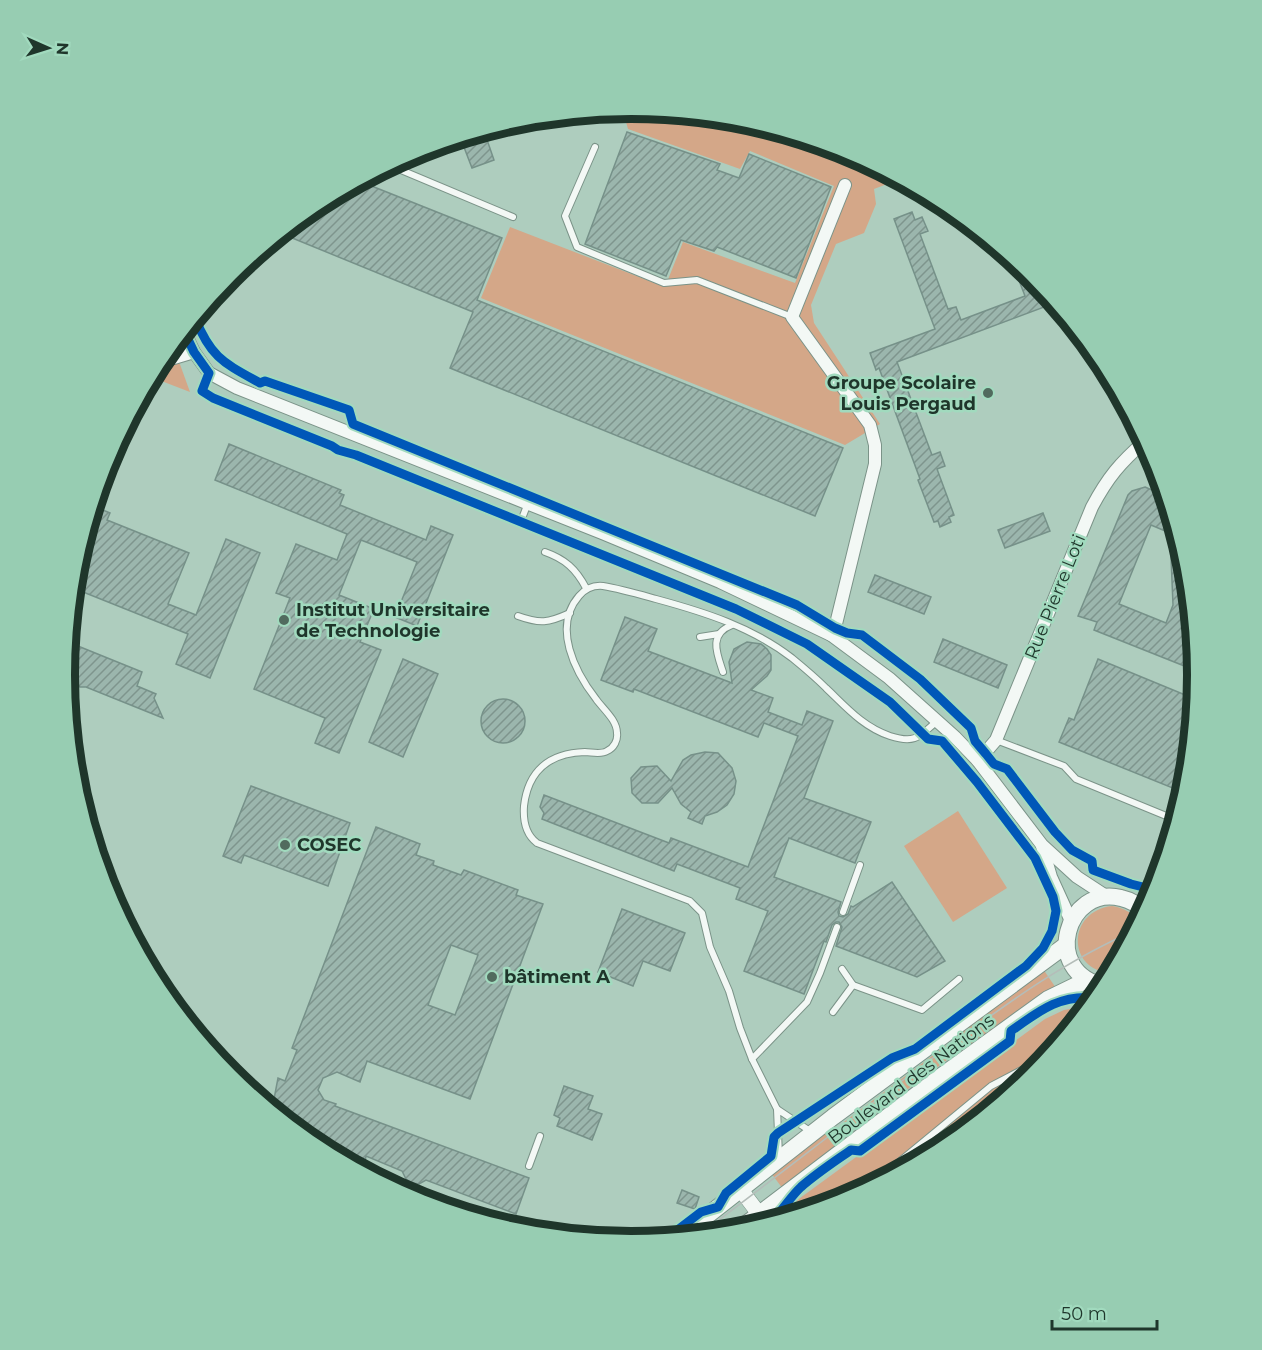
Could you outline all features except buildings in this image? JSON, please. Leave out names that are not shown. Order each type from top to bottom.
[{"type":"main road","points":[[1094,982],[1087,980],[1074,968],[1069,959],[1066,945],[1071,921],[1084,905],[1106,896],[1124,899],[1137,906]]},
{"type":"main road","name":"Boulevard des Nations","points":[[693,1227],[813,1133],[1066,945]]},
{"type":"main road","name":"Boulevard des Nations","points":[[770,1213],[1048,999],[1087,980]]},
{"type":"street","points":[[831,635],[835,628],[875,464],[875,445],[870,425],[792,317],[845,185]]},
{"type":"street","points":[[188,340],[209,373],[237,388],[720,582],[831,635],[889,678],[937,721],[978,761],[1042,845],[1077,877],[1106,896]]},
{"type":"street","points":[[175,358],[194,352]]},
{"type":"street","name":"Rue Pierre Loti","points":[[978,761],[996,740],[1092,507],[1106,480],[1138,447]]},
{"type":"street","points":[[1042,845],[1052,877],[1071,921]]},
{"type":"street","points":[[741,1190],[759,1215]]},
{"type":"lane","points":[[596,147],[566,216],[577,246],[664,283],[697,280],[792,317]]},
{"type":"lane","points":[[399,170],[513,217]]},
{"type":"lane","points":[[520,521],[528,503]]},
{"type":"lane","points":[[544,552],[567,563],[579,574],[586,588]]},
{"type":"lane","points":[[779,1160],[777,1110],[752,1059],[729,991],[710,947],[705,921],[698,907],[537,843],[527,831],[524,823],[525,804],[529,783],[535,774],[553,758],[566,754],[607,752],[615,744],[617,738],[618,730],[612,718],[595,698],[577,670],[568,648],[567,629],[570,613],[576,599],[586,588],[600,586],[626,590],[702,611],[773,644],[818,681],[847,710],[869,726],[890,736],[909,741],[918,738],[937,721]]},
{"type":"lane","points":[[518,616],[537,622],[560,618],[570,613]]},
{"type":"lane","points":[[723,672],[716,650],[719,634],[724,628],[732,625]]},
{"type":"lane","points":[[700,638],[719,634]]},
{"type":"lane","points":[[996,740],[1064,766],[1076,779],[1168,817]]},
{"type":"lane","points":[[843,912],[860,865]]},
{"type":"lane","points":[[752,1059],[807,1002],[837,927]]},
{"type":"lane","points":[[842,969],[853,985],[921,1010],[959,979]]},
{"type":"lane","points":[[833,1012],[853,985]]},
{"type":"lane","points":[[897,1163],[991,1086],[1022,1069]]},
{"type":"lane","points":[[777,1110],[813,1133]]},
{"type":"lane","points":[[529,1166],[540,1136]]},
{"type":"shaded area","points":[[635,119],[667,120],[704,124],[775,138],[844,161],[890,183],[874,189],[876,204],[864,233],[836,244],[811,305],[814,323],[880,424],[845,445],[481,298],[510,227],[665,287],[683,242],[795,283],[834,186],[750,151],[740,169],[628,129],[626,122]]},
{"type":"shaded area","points":[[177,355],[190,392],[160,380]]},
{"type":"shaded area","points":[[958,811],[1007,888],[953,922],[904,846]]},
{"type":"shaded area","points":[[1112,906],[1133,915],[1102,971],[1086,962],[1080,952],[1078,940],[1080,929],[1087,918],[1097,910]]},
{"type":"shaded area","points":[[1043,969],[1056,988],[967,1053],[952,1033]]},
{"type":"shaded area","points":[[1076,1008],[1049,1042],[1024,1068],[998,1093],[940,1137],[877,1174],[844,1189],[792,1207],[796,1201],[1045,1019],[1064,1010]]},
{"type":"shaded area","points":[[948,1044],[955,1054],[851,1131],[844,1122]]},
{"type":"shaded area","points":[[833,1123],[847,1142],[783,1189],[771,1173]]},
{"type":"tram line","points":[[713,1224],[908,1076],[1009,1003],[1057,971],[1122,936]]},
{"type":"cycle path","points":[[199,326],[207,342],[220,358],[260,383],[265,381],[349,410],[353,424],[797,605],[847,633],[862,635],[920,679],[971,728],[975,741],[994,764],[1007,769],[1055,832],[1072,850],[1092,861],[1093,870],[1145,888]]},
{"type":"cycle path","points":[[188,340],[209,373],[202,391],[213,398],[736,609],[807,644],[890,702],[928,739],[942,741],[977,782],[1035,858],[1053,897],[1056,911],[1052,931],[1043,948],[1026,966],[915,1049],[892,1058],[778,1133],[774,1137],[771,1156],[726,1193],[718,1207],[701,1212],[679,1229]]},
{"type":"cycle path","points":[[781,1210],[797,1191],[813,1177],[851,1150],[860,1151],[1010,1041],[1011,1031],[1050,1006],[1084,997]]},
{"type":"place","name":"Groupe Scolaire Louis Pergaud","points":[[988,393]]},
{"type":"place","name":"Institut Universitaire de Technologie","points":[[284,620]]},
{"type":"place","name":"COSEC","points":[[285,845]]},
{"type":"place","name":"bâtiment A","points":[[492,977]]}]
